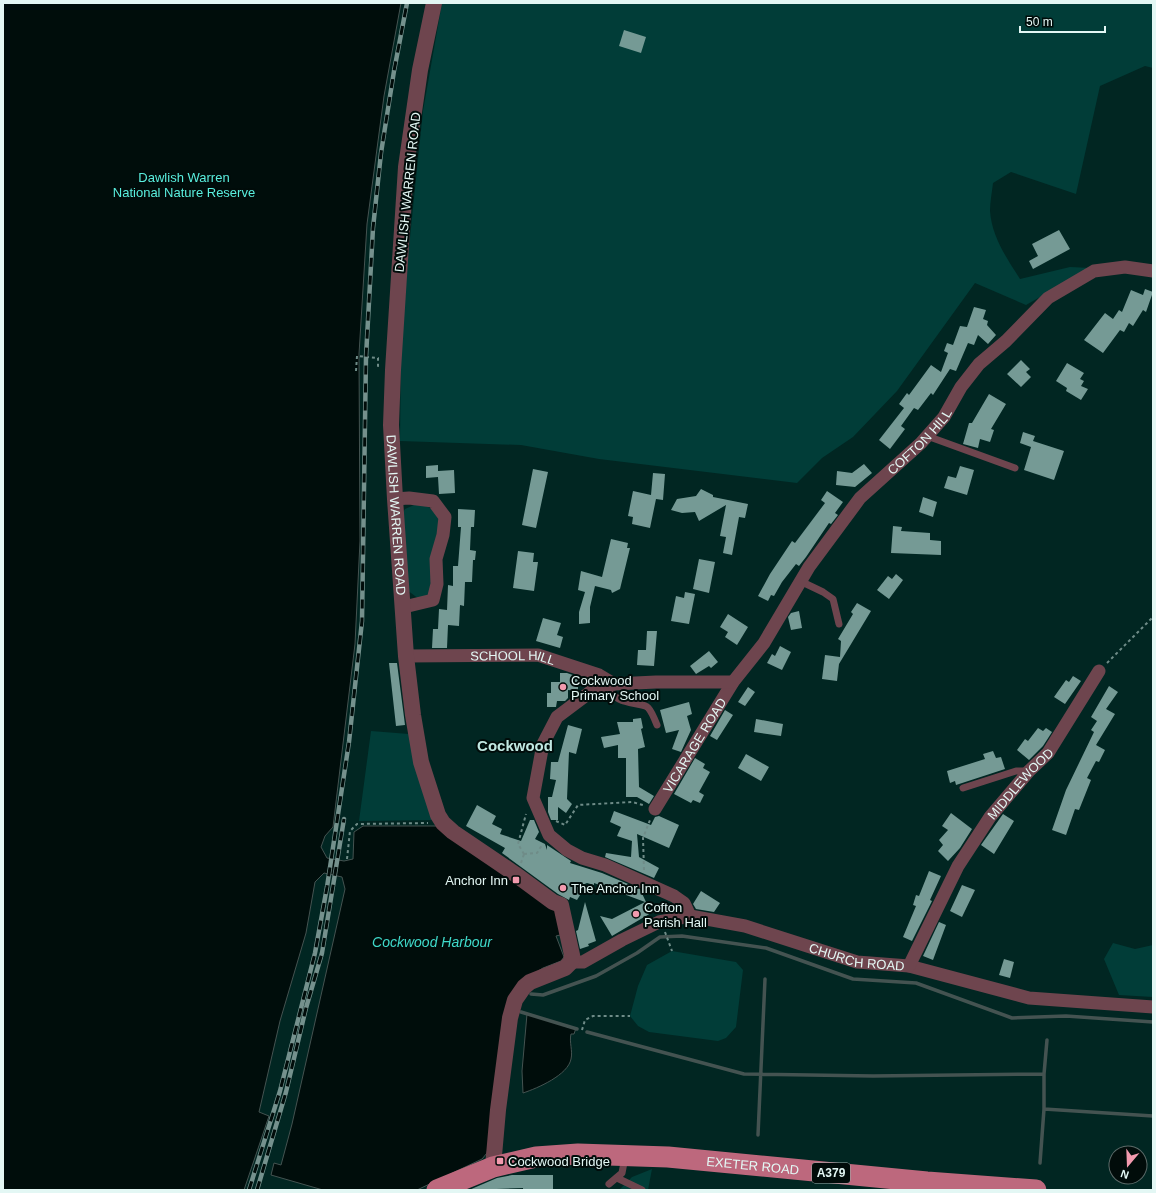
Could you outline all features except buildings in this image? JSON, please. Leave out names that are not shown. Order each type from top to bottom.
[{"type":"main road","name":"EXETER ROAD","points":[[493,1167],[536,1157],[578,1154],[625,1155],[668,1157],[927,1182],[1036,1190]]},
{"type":"main road","name":"A379","points":[[438,1190],[493,1167]]},
{"type":"street","name":"DAWLISH WARREN ROAD","points":[[434,3],[420,70],[406,167],[399,257],[392,417],[395,499],[404,607],[406,656],[413,715],[421,762],[438,815],[443,823],[453,832],[553,902],[561,905],[572,954],[571,962]]},
{"type":"street","name":"COFTON HILL","points":[[733,682],[764,643],[800,581],[860,498],[927,436],[944,417],[961,387],[979,364],[1006,341],[1048,298],[1094,271],[1125,267],[1153,271]]},
{"type":"street","points":[[395,499],[433,501],[445,517],[443,535],[436,559],[437,584],[433,600],[404,607]]},
{"type":"street","name":"SCHOOL HILL","points":[[406,656],[538,655],[599,675],[608,685]]},
{"type":"street","name":"MIDDLEWOOD","points":[[909,966],[958,866],[990,817],[1029,771],[1048,753],[1055,744],[1099,671]]},
{"type":"street","points":[[690,916],[684,904],[674,896],[644,881],[582,858],[567,850],[549,835],[545,834],[533,798],[543,744],[556,717],[592,690],[608,685],[656,682],[733,682]]},
{"type":"street","name":"VICARAGE ROAD","points":[[655,809],[733,682]]},
{"type":"street","name":"CHURCH ROAD","points":[[571,962],[582,962],[659,922],[690,916],[745,926],[857,962],[909,966],[1029,998],[1153,1007]]},
{"type":"street","points":[[493,1167],[498,1110],[510,1018],[515,1000],[524,987],[530,982],[565,968],[571,962]]},
{"type":"lane","points":[[927,436],[1015,468]]},
{"type":"lane","points":[[800,581],[823,592],[833,599],[840,624]]},
{"type":"lane","points":[[608,685],[620,700],[643,704],[648,707],[656,725]]},
{"type":"lane","points":[[963,788],[1016,771],[1029,771]]},
{"type":"lane","points":[[609,1184],[618,1178],[624,1168],[625,1155]]},
{"type":"lane","points":[[618,1178],[642,1190]]},
{"type":"path","points":[[356,371],[357,356],[378,358],[378,366]]},
{"type":"path","points":[[1099,671],[1153,617]]},
{"type":"path","points":[[526,812],[518,844],[524,854],[537,853],[549,821],[565,825],[578,805],[632,802],[655,809],[643,838],[644,881]]},
{"type":"path","points":[[346,859],[350,830],[357,824],[443,823]]},
{"type":"path","points":[[664,931],[672,951]]},
{"type":"path","points":[[582,1030],[585,1020],[593,1016],[630,1016]]},
{"type":"shaded area","points":[[442,3],[1153,3],[1153,68],[1145,66],[1100,86],[1076,194],[1011,172],[993,183],[990,211],[991,220],[1000,246],[1020,279],[1070,267],[1091,268],[1026,305],[975,283],[897,391],[853,437],[822,458],[797,483],[599,459],[521,445],[400,441],[401,352],[408,257],[423,111]]},
{"type":"shaded area","points":[[414,505],[426,506],[440,519],[430,594],[419,599],[407,590],[402,514],[405,509]]},
{"type":"shaded area","points":[[371,731],[409,734],[437,820],[359,821]]},
{"type":"shaded area","points":[[1113,943],[1135,949],[1153,945],[1153,997],[1119,995],[1104,959]]},
{"type":"shaded area","points":[[672,951],[736,962],[743,970],[736,1027],[726,1038],[718,1041],[649,1032],[638,1026],[630,1016],[638,986],[647,965]]},
{"type":"shaded area","points":[[652,1169],[648,1190],[619,1190],[632,1177]]},
{"type":"water","name":"Dawlish Warren National Nature Reserve","points":[[3,3],[401,3],[384,96],[367,224],[359,354],[360,541],[355,644],[333,827],[325,836],[321,847],[327,858],[344,861],[353,859],[354,832],[363,826],[436,826],[556,910],[564,934],[556,936],[564,957],[561,961],[543,968],[530,976],[519,986],[487,1153],[482,1159],[417,1190],[323,1190],[271,1175],[274,1163],[281,1165],[292,1124],[345,889],[342,877],[324,873],[315,882],[306,933],[280,1021],[259,1112],[269,1116],[244,1190],[3,1190]]},
{"type":"water","points":[[527,1014],[576,1028],[574,1034],[571,1034],[572,1053],[569,1065],[552,1080],[523,1093],[522,1071]]},
{"type":"waterway","points":[[531,994],[543,995],[596,976],[637,953],[660,937],[682,936],[766,948],[853,979],[916,983],[1012,1018],[1066,1016],[1153,1022]]},
{"type":"waterway","points":[[758,1135],[765,979]]},
{"type":"waterway","points":[[521,1012],[577,1029]]},
{"type":"waterway","points":[[587,1032],[744,1074],[873,1076],[1044,1074],[1044,1109],[1153,1116]]},
{"type":"waterway","points":[[1044,1074],[1047,1040]]},
{"type":"waterway","points":[[1040,1163],[1044,1109]]},
{"type":"railway","points":[[249,1190],[280,1091],[315,953],[327,887],[349,742],[362,621],[366,357],[373,228],[381,153],[407,3]]},
{"type":"railway","points":[[257,1190],[286,1092],[306,1008],[322,953],[344,819]]},
{"type":"place","name":"Cockwood Primary School","points":[[563,687]]},
{"type":"place","name":"Anchor Inn","points":[[516,880]]},
{"type":"place","name":"The Anchor Inn","points":[[563,888]]},
{"type":"place","name":"Cofton Parish Hall","points":[[636,914]]},
{"type":"place","name":"Cockwood Bridge","points":[[500,1161]]},
{"type":"district","name":"Cockwood","points":[[515,746]]},
{"type":"water label","name":"Cockwood Harbour","points":[[432,942]]}]
